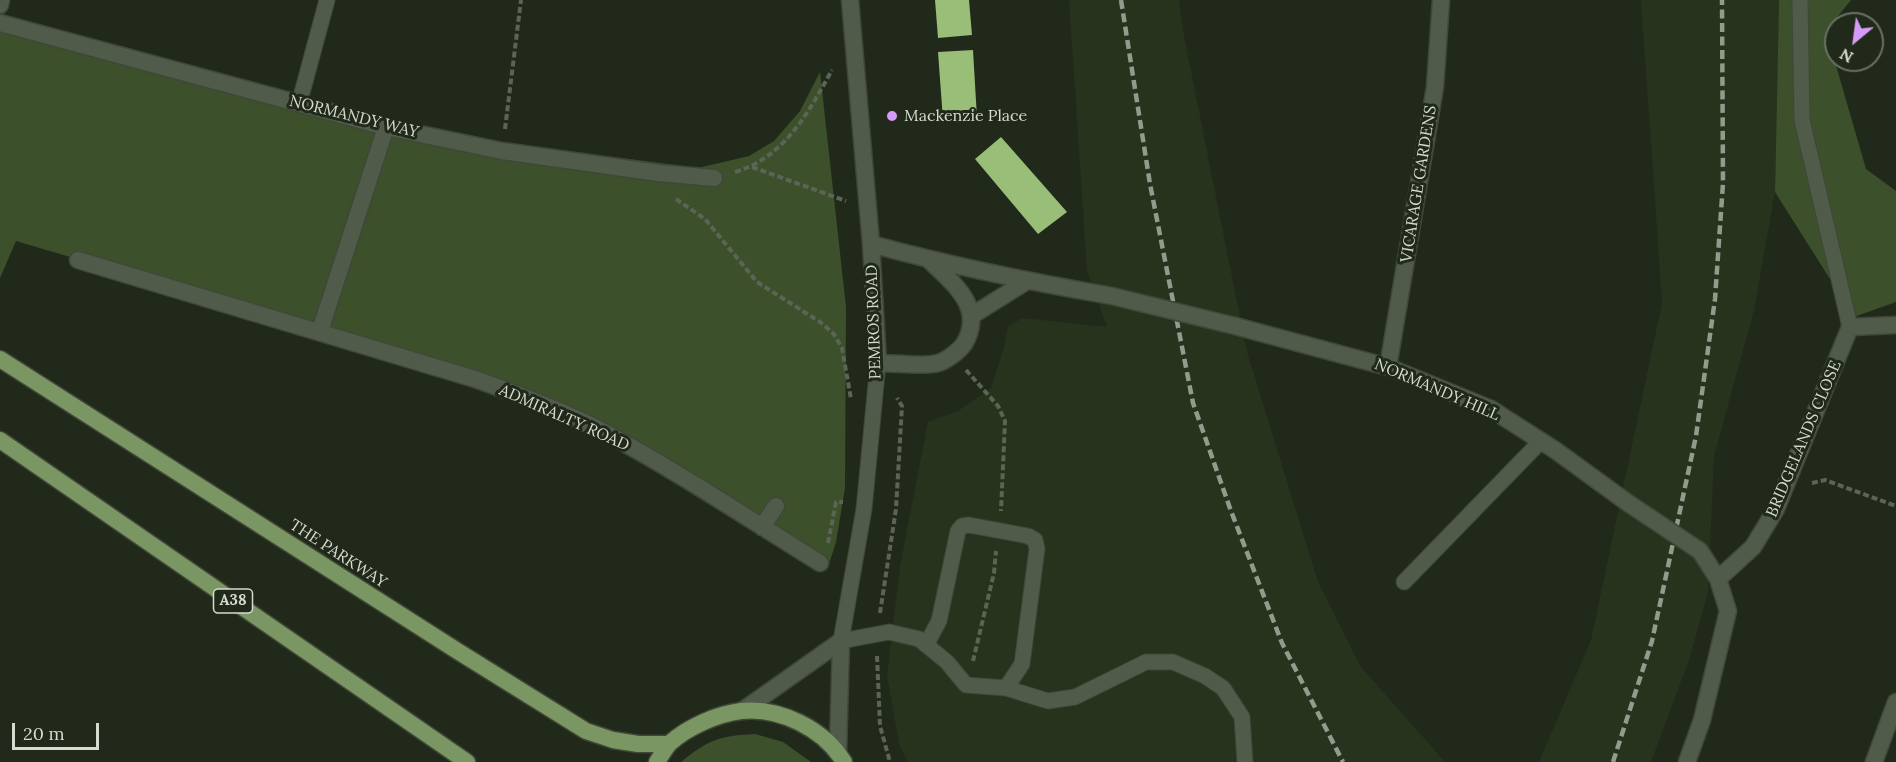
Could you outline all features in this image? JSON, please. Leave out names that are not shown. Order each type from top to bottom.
[{"type":"highway","name":"THE PARKWAY","points":[[0,360],[586,731],[614,740],[638,744],[669,744]]},
{"type":"highway","name":"A38","points":[[0,440],[467,762]]},
{"type":"highway","points":[[657,762],[669,744],[690,730],[714,718],[742,711],[778,714],[800,723],[810,728],[841,757]]},
{"type":"street","points":[[0,5],[1,0]]},
{"type":"street","name":"PEMROS ROAD","points":[[850,0],[871,244],[878,363]]},
{"type":"street","name":"VICARAGE GARDENS","points":[[1388,367],[1434,87],[1441,0]]},
{"type":"street","name":"NORMANDY WAY","points":[[0,23],[386,127],[502,151],[659,173],[714,178]]},
{"type":"street","points":[[320,331],[386,127]]},
{"type":"street","name":"NORMANDY HILL","points":[[871,244],[929,260],[1112,296],[1235,326],[1388,367],[1491,409],[1700,551],[1718,579],[1728,611],[1702,720],[1687,762]]},
{"type":"street","name":"ADMIRALTY ROAD","points":[[78,260],[320,331],[475,379],[532,400],[604,432],[699,486],[820,563]]},
{"type":"street","points":[[878,363],[939,363],[961,349],[969,336],[971,316],[962,293],[929,260]]},
{"type":"street","points":[[971,316],[1027,281]]},
{"type":"street","points":[[1850,327],[1896,325]]},
{"type":"street","name":"BRIDGELANDS CLOSE","points":[[1718,579],[1753,547],[1776,509],[1850,327]]},
{"type":"street","points":[[762,527],[776,506]]},
{"type":"street","points":[[742,711],[841,641]]},
{"type":"street","name":"PEMROS ROAD","points":[[841,641],[841,757]]},
{"type":"street","points":[[1874,762],[1896,702]]},
{"type":"lane","points":[[299,104],[327,0]]},
{"type":"lane","points":[[1800,0],[1802,120],[1850,327]]},
{"type":"lane","name":"PEMROS ROAD","points":[[841,641],[864,510],[878,363]]},
{"type":"lane","points":[[1404,582],[1541,441]]},
{"type":"lane","points":[[926,645],[939,621],[958,531],[962,526],[969,525],[1028,536],[1035,540],[1037,549],[1022,664],[1006,688]]},
{"type":"lane","points":[[841,641],[889,632],[919,639],[947,662],[966,685],[1006,688],[1048,701],[1075,697],[1146,662],[1173,662],[1204,676],[1223,688],[1242,717],[1245,762]]},
{"type":"path","points":[[502,151],[520,0]]},
{"type":"path","points":[[714,178],[751,167],[781,147],[806,117],[832,69]]},
{"type":"path","points":[[751,167],[868,209]]},
{"type":"path","points":[[659,173],[660,182],[666,192],[705,219],[757,282],[820,322],[833,333],[842,348],[852,404],[902,406],[896,509],[876,636],[880,726],[890,762]]},
{"type":"path","points":[[953,354],[998,406]]},
{"type":"path","points":[[1807,484],[1825,480],[1896,506]]},
{"type":"path","points":[[833,518],[836,502]]},
{"type":"shaded area","points":[[1069,0],[1179,0],[1184,36],[1247,352],[1318,582],[1361,667],[1445,762],[908,762],[899,744],[887,675],[900,566],[928,422],[958,411],[991,388],[1008,327],[1022,318],[1107,327],[1087,271]]},
{"type":"shaded area","points":[[1641,0],[1779,0],[1775,192],[1754,310],[1714,456],[1708,592],[1689,660],[1651,762],[1539,762],[1591,640],[1662,303]]},
{"type":"shaded area","points":[[1779,0],[1851,0],[1841,12],[1824,12],[1824,72],[1838,72],[1866,169],[1896,191],[1896,302],[1854,317],[1775,192]]},
{"type":"shaded area","points":[[0,23],[386,127],[698,168],[749,156],[774,141],[800,111],[820,72],[846,307],[845,488],[836,542],[827,570],[604,432],[320,331],[16,241],[0,278]]},
{"type":"shaded area","points":[[755,734],[783,742],[811,762],[681,762],[699,748],[715,740]]},
{"type":"building","points":[[935,0],[969,0],[972,35],[938,38]]},
{"type":"building","points":[[973,50],[977,118],[943,120],[938,52]]},
{"type":"building","points":[[1001,137],[1067,212],[1038,234],[975,159]]},
{"type":"railway","points":[[1121,0],[1150,184],[1193,403],[1231,511],[1282,643],[1343,762]]},
{"type":"railway","points":[[1613,762],[1652,641],[1696,436],[1715,299],[1723,183],[1722,0]]},
{"type":"place","name":"Mackenzie Place","points":[[892,116]]}]
